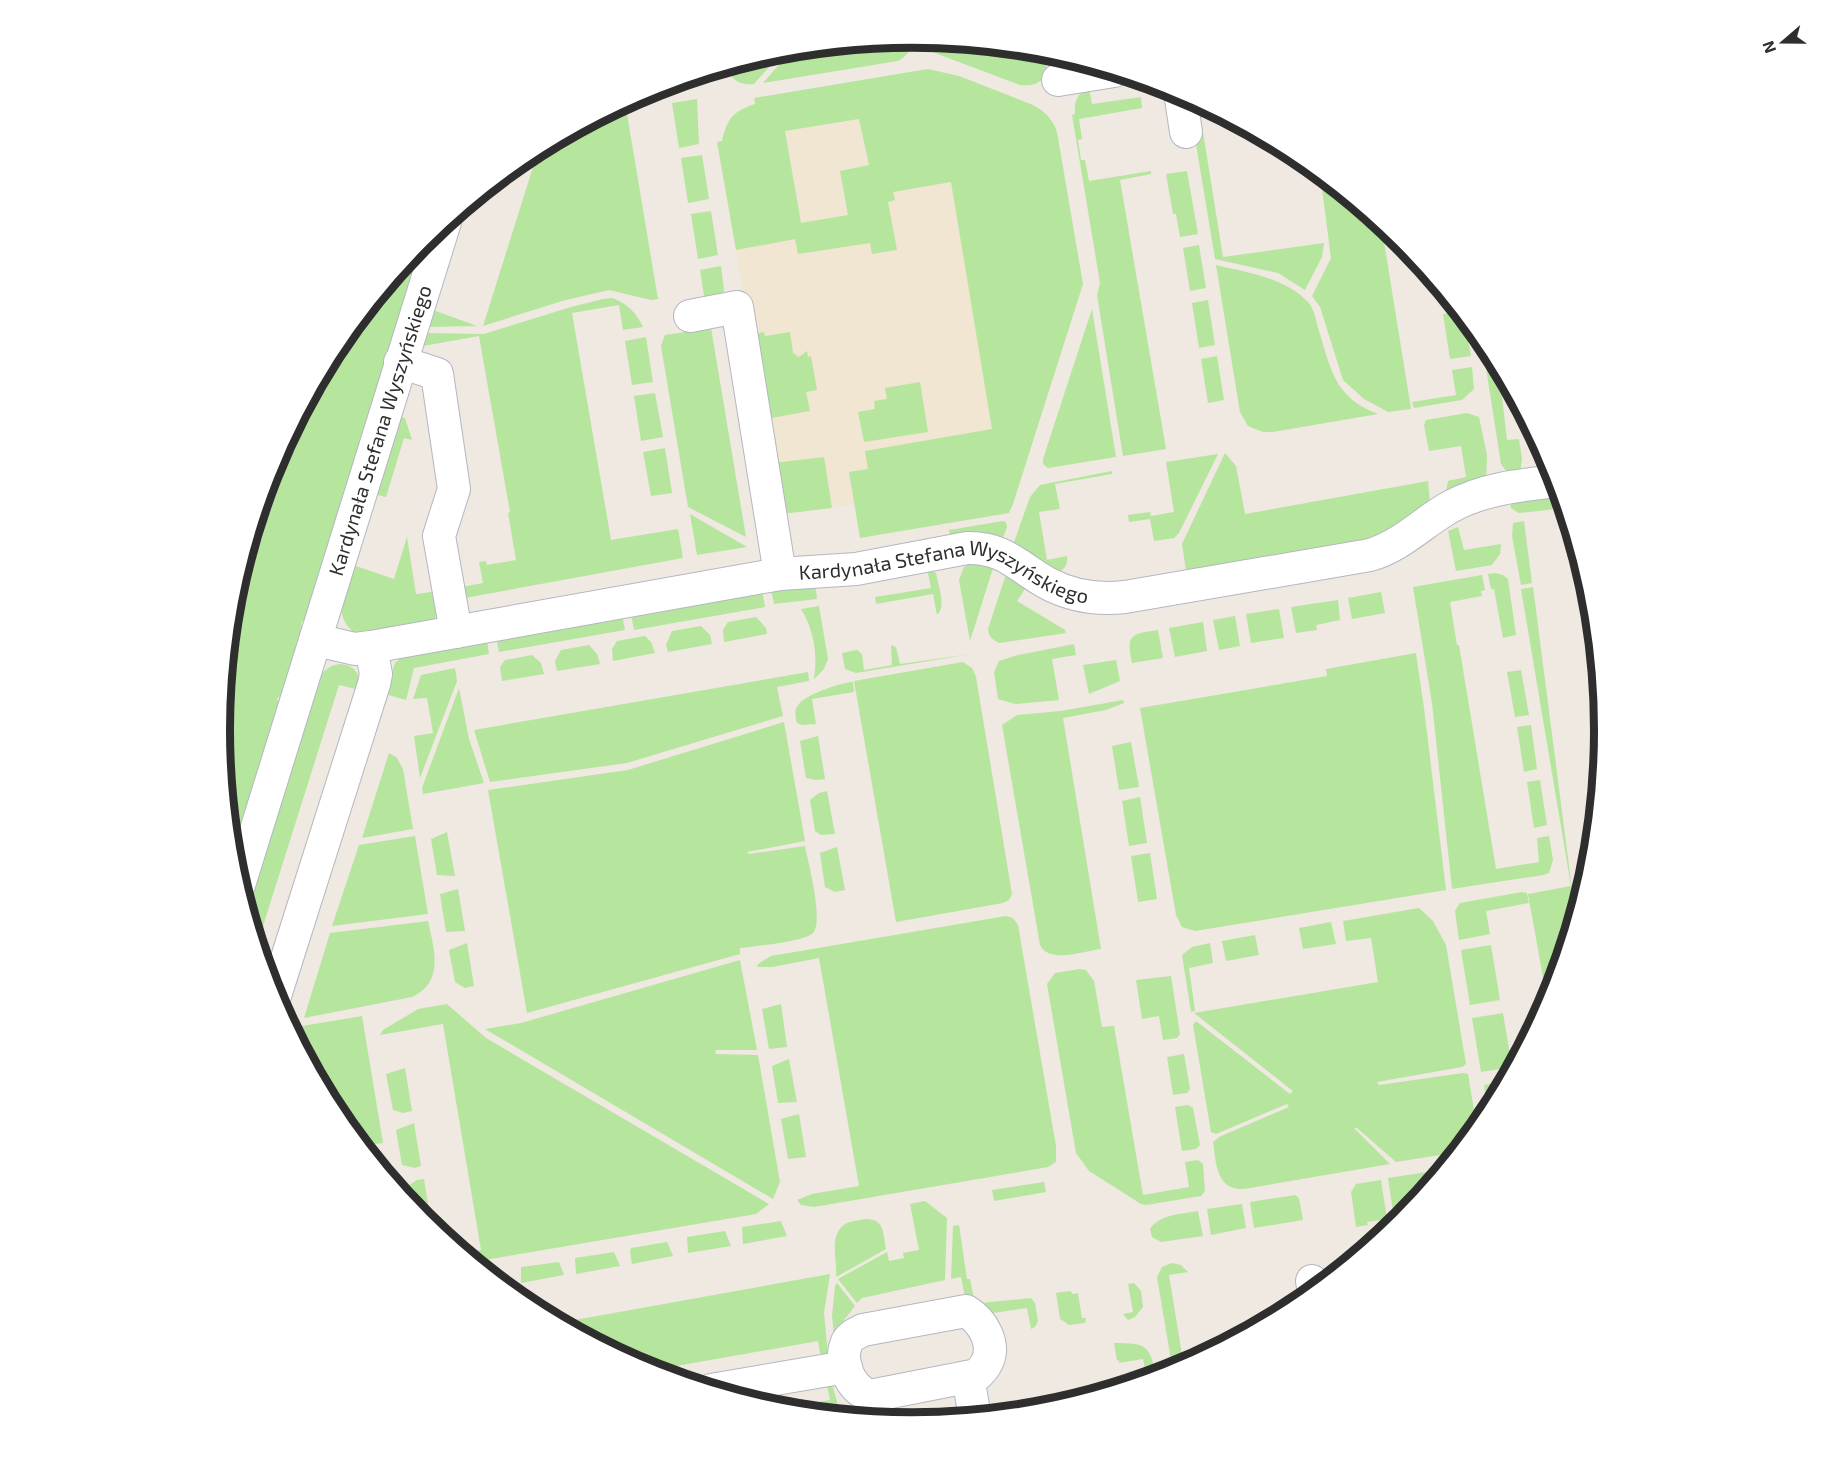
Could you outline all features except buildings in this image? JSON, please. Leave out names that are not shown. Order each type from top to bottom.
[{"type":"street","points":[[1058,80],[1098,74]]},
{"type":"street","points":[[1182,103],[1186,132]]},
{"type":"street","name":"Kardynała Stefana Wyszyńskiego","points":[[244,869],[440,239]]},
{"type":"street","points":[[690,316],[737,307],[780,574]]},
{"type":"street","points":[[400,362],[436,374],[454,489],[439,536],[456,632]]},
{"type":"street","name":"Kardynała Stefana Wyszyńskiego","points":[[316,640],[356,649],[371,647],[780,574],[856,569],[959,549],[983,547],[1014,560],[1060,589],[1090,597],[1125,597],[1370,555],[1398,544],[1428,521],[1461,502],[1500,489],[1548,482]]},
{"type":"street","points":[[279,984],[374,684],[376,674],[371,647]]},
{"type":"street","points":[[966,1311],[976,1317],[982,1325],[988,1338],[990,1354],[986,1365],[977,1375],[968,1377],[870,1396],[861,1393],[849,1379],[846,1367],[847,1342],[854,1334],[863,1330],[966,1311]]},
{"type":"street","points":[[727,1387],[846,1367]]},
{"type":"street","points":[[968,1377],[974,1410]]},
{"type":"shaded area","points":[[999,97],[1008,486],[782,514],[717,142]]},
{"type":"green space","points":[[910,48],[898,61],[763,83],[783,60],[868,49]]},
{"type":"green space","points":[[929,48],[957,49],[1046,61],[1046,72],[1041,81],[1020,85],[935,53]]},
{"type":"green space","points":[[773,62],[754,84],[744,84],[729,73]]},
{"type":"green space","points":[[928,69],[959,76],[1033,105],[1045,113],[1053,124],[1057,132],[1083,284],[1009,513],[860,538],[849,472],[868,469],[865,451],[992,429],[951,182],[893,192],[895,200],[888,202],[897,250],[872,254],[870,243],[798,254],[795,239],[736,250],[717,142],[722,141],[729,121],[736,113],[755,104],[754,98]],"holes":[[[859,119],[869,165],[840,171],[848,215],[801,223],[785,131]]]},
{"type":"green space","points":[[1089,88],[1092,104],[1141,97],[1142,108],[1079,119],[1082,139],[1078,140],[1081,160],[1085,160],[1089,181],[1151,171],[1151,174],[1120,180],[1166,449],[1123,456],[1097,295],[1100,283],[1072,115],[1075,114],[1077,98]]},
{"type":"green space","points":[[697,99],[699,144],[679,148],[672,103]]},
{"type":"green space","points":[[1190,107],[1200,112],[1223,257],[1324,243],[1322,257],[1305,290],[1278,273],[1215,259]]},
{"type":"green space","points":[[627,111],[658,299],[651,300],[609,290],[562,301],[483,326],[535,162],[571,139]]},
{"type":"green space","points":[[702,155],[709,199],[688,203],[681,158]]},
{"type":"green space","points":[[1187,171],[1198,234],[1180,237],[1176,214],[1173,214],[1166,174]]},
{"type":"green space","points":[[1321,184],[1363,217],[1383,237],[1411,409],[1388,412],[1364,399],[1343,380],[1320,307],[1312,296],[1331,258]]},
{"type":"green space","points":[[711,211],[718,255],[698,259],[691,214]]},
{"type":"green space","points":[[1199,245],[1206,288],[1190,291],[1183,248]]},
{"type":"green space","points":[[414,264],[410,277],[415,279],[308,623],[302,621],[301,625],[307,627],[283,698],[278,697],[277,700],[282,703],[239,838],[231,775],[231,686],[243,597],[266,511],[300,429],[321,389],[371,315]]},
{"type":"green space","points":[[1216,265],[1277,281],[1308,302],[1336,380],[1351,399],[1378,414],[1273,432],[1263,432],[1248,426],[1240,412]]},
{"type":"green space","points":[[721,266],[723,294],[705,302],[700,270]]},
{"type":"green space","points":[[613,298],[631,310],[643,327],[623,330],[619,305],[572,313],[611,540],[678,529],[683,558],[465,598],[461,587],[483,583],[479,562],[486,561],[487,565],[516,560],[508,513],[510,512],[479,336],[423,346],[425,333],[484,334],[571,307]]},
{"type":"green space","points":[[1208,300],[1215,345],[1199,348],[1192,303]]},
{"type":"green space","points":[[1092,309],[1116,457],[1048,468],[1043,464],[1043,459]]},
{"type":"green space","points":[[433,310],[477,326],[427,327]]},
{"type":"green space","points":[[1452,313],[1467,333],[1471,356],[1450,359],[1443,314]]},
{"type":"green space","points":[[711,328],[746,537],[688,507],[661,346],[665,335]]},
{"type":"green space","points":[[764,332],[765,336],[790,332],[793,353],[799,357],[807,351],[808,357],[811,356],[817,390],[806,392],[810,411],[766,419],[751,335]]},
{"type":"green space","points":[[646,337],[653,382],[632,385],[625,341]]},
{"type":"green space","points":[[1217,356],[1224,400],[1208,403],[1201,359]]},
{"type":"green space","points":[[1484,358],[1500,383],[1507,440],[1519,439],[1522,459],[1520,473],[1509,475],[1501,464]]},
{"type":"green space","points":[[1472,367],[1474,389],[1462,400],[1414,408],[1412,402],[1456,395],[1452,370]]},
{"type":"green space","points":[[920,382],[928,432],[864,442],[858,412],[875,409],[874,401],[887,399],[885,388]]},
{"type":"green space","points":[[655,393],[663,437],[641,441],[634,396]]},
{"type":"green space","points":[[1467,413],[1479,417],[1487,455],[1486,482],[1445,496],[1448,481],[1466,477],[1461,446],[1429,451],[1424,425],[1426,420]]},
{"type":"green space","points":[[405,418],[412,440],[404,438],[386,497],[374,494],[399,419]]},
{"type":"green space","points":[[665,448],[672,493],[651,496],[643,452]]},
{"type":"green space","points":[[1225,453],[1236,466],[1245,514],[1428,481],[1430,504],[1367,543],[1187,577],[1182,544]]},
{"type":"green space","points":[[1218,454],[1179,533],[1174,538],[1154,541],[1150,519],[1129,522],[1128,515],[1150,512],[1151,516],[1174,512],[1166,462]]},
{"type":"green space","points":[[824,457],[832,508],[782,514],[773,463]]},
{"type":"green space","points":[[1112,471],[1112,474],[1055,484],[1060,509],[1039,512],[1047,560],[1067,556],[1064,568],[1058,573],[1013,545],[1030,497],[1040,485]]},
{"type":"green space","points":[[1553,494],[1558,509],[1519,513],[1511,508],[1510,502]]},
{"type":"green space","points":[[690,514],[747,547],[697,555]]},
{"type":"green space","points":[[1524,521],[1532,583],[1521,585],[1512,536],[1513,523]]},
{"type":"green space","points":[[1006,522],[1007,527],[1002,540],[950,536],[949,530]]},
{"type":"green space","points":[[1458,527],[1464,550],[1501,544],[1500,554],[1492,565],[1456,571],[1448,531]]},
{"type":"green space","points":[[407,537],[416,594],[439,591],[438,614],[433,620],[356,634],[343,619],[342,610],[344,593],[353,565],[394,579]]},
{"type":"green space","points":[[975,560],[994,565],[970,641],[959,580],[964,567]]},
{"type":"green space","points":[[927,568],[936,573],[940,589],[942,601],[937,615],[933,594],[876,604],[875,597],[931,588]]},
{"type":"green space","points":[[1007,571],[1027,586],[1017,601],[1065,630],[1066,633],[999,643],[991,638],[988,629]]},
{"type":"green space","points":[[1495,573],[1508,579],[1516,635],[1503,638],[1494,589],[1491,589],[1488,574]]},
{"type":"green space","points":[[1482,575],[1485,590],[1481,591],[1482,596],[1450,602],[1496,869],[1539,862],[1537,838],[1549,836],[1553,860],[1549,873],[1543,875],[1452,889],[1432,703],[1413,587]]},
{"type":"green space","points":[[815,583],[817,599],[774,604],[771,589]]},
{"type":"green space","points":[[1533,587],[1573,901],[1545,987],[1528,894],[1571,886],[1521,589]]},
{"type":"green space","points":[[762,590],[765,607],[634,630],[631,614]]},
{"type":"green space","points":[[1381,592],[1385,613],[1352,619],[1348,598]]},
{"type":"green space","points":[[1338,600],[1340,620],[1316,625],[1317,630],[1296,633],[1291,607]]},
{"type":"green space","points":[[819,606],[828,659],[824,669],[814,679],[814,643],[801,609]]},
{"type":"green space","points":[[1279,609],[1284,638],[1251,643],[1246,614]]},
{"type":"green space","points":[[622,615],[625,630],[499,652],[496,638]]},
{"type":"green space","points":[[1235,616],[1240,646],[1219,650],[1213,620]]},
{"type":"green space","points":[[756,617],[766,628],[767,634],[724,642],[723,630],[728,622]]},
{"type":"green space","points":[[1203,622],[1207,651],[1175,657],[1169,628]]},
{"type":"green space","points":[[701,626],[710,635],[712,644],[668,652],[666,645],[672,631]]},
{"type":"green space","points":[[1158,630],[1163,658],[1132,663],[1130,641],[1133,637]]},
{"type":"green space","points":[[645,636],[651,642],[655,653],[613,661],[612,649],[617,641]]},
{"type":"green space","points":[[487,640],[489,654],[414,668],[406,700],[385,694],[395,663],[405,654]]},
{"type":"green space","points":[[1074,644],[1076,655],[1052,659],[1059,700],[1015,704],[998,699],[994,672],[999,661]]},
{"type":"green space","points":[[589,645],[597,654],[600,664],[557,671],[555,661],[561,650]]},
{"type":"green space","points":[[891,645],[896,647],[900,664],[971,654],[856,673],[845,669],[842,653],[857,650],[862,654],[864,670],[892,665]]},
{"type":"green space","points":[[1416,653],[1446,890],[1195,931],[1182,927],[1176,915],[1140,708],[1327,676],[1326,669]]},
{"type":"green space","points":[[532,655],[541,663],[544,674],[502,681],[500,667],[505,660]]},
{"type":"green space","points":[[1116,660],[1120,681],[1089,694],[1083,665]]},
{"type":"green space","points":[[963,662],[972,668],[976,677],[1012,894],[1009,900],[1003,903],[896,922],[854,681]]},
{"type":"green space","points":[[340,664],[354,669],[360,680],[360,690],[339,685],[261,933],[250,895],[314,689],[318,679],[330,667]]},
{"type":"green space","points":[[455,668],[457,681],[420,778],[414,736],[433,733],[427,698],[413,699],[421,675]]},
{"type":"green space","points":[[1521,670],[1529,715],[1515,717],[1507,672]]},
{"type":"green space","points":[[808,672],[809,681],[777,687],[783,716],[627,763],[490,782],[474,730]]},
{"type":"green space","points":[[853,682],[854,692],[812,699],[816,724],[797,723],[795,715],[797,706],[803,700],[840,684]]},
{"type":"green space","points":[[459,688],[469,739],[484,783],[423,794],[422,788]]},
{"type":"green space","points":[[1123,700],[1124,703],[1106,710],[1063,718],[1101,949],[1068,955],[1051,954],[1040,945],[1002,725],[1017,715],[1061,711]]},
{"type":"green space","points":[[784,722],[805,841],[747,852],[749,854],[805,846],[816,904],[817,917],[813,933],[800,939],[740,948],[740,954],[527,1013],[488,790],[628,770]]},
{"type":"green space","points":[[1531,725],[1537,769],[1524,772],[1517,727]]},
{"type":"green space","points":[[818,736],[825,779],[816,780],[806,778],[800,741]]},
{"type":"green space","points":[[1131,742],[1139,787],[1119,790],[1112,746]]},
{"type":"green space","points":[[389,753],[397,758],[403,769],[413,829],[362,838]]},
{"type":"green space","points":[[1540,780],[1547,825],[1534,828],[1527,782]]},
{"type":"green space","points":[[827,791],[835,834],[821,835],[815,831],[810,800],[819,793]]},
{"type":"green space","points":[[1140,797],[1147,843],[1129,846],[1122,801]]},
{"type":"green space","points":[[447,832],[455,876],[437,875],[431,839]]},
{"type":"green space","points":[[415,836],[428,914],[332,926],[359,845]]},
{"type":"green space","points":[[837,847],[845,890],[835,892],[825,887],[820,853]]},
{"type":"green space","points":[[1150,853],[1157,899],[1138,902],[1131,856]]},
{"type":"green space","points":[[458,889],[465,931],[446,932],[440,894]]},
{"type":"green space","points":[[1527,893],[1529,903],[1486,911],[1490,934],[1459,940],[1455,911],[1460,903]]},
{"type":"green space","points":[[1419,908],[1433,921],[1446,945],[1466,1064],[1462,1067],[1377,1082],[1379,1085],[1468,1074],[1475,1117],[1448,1154],[1396,1162],[1357,1128],[1354,1128],[1390,1164],[1244,1189],[1235,1188],[1228,1185],[1219,1174],[1213,1142],[1219,1137],[1289,1107],[1287,1104],[1216,1134],[1211,1132],[1193,1025],[1196,1021],[1290,1094],[1293,1091],[1194,1013],[1378,982],[1371,938],[1346,941],[1343,921]]},
{"type":"green space","points":[[1006,916],[1013,918],[1018,925],[1056,1146],[1056,1162],[1048,1167],[814,1207],[801,1205],[797,1200],[812,1194],[859,1186],[819,958],[772,967],[757,967],[758,964],[771,956]]},
{"type":"green space","points":[[428,921],[435,964],[429,983],[422,991],[412,997],[304,1018],[330,933]]},
{"type":"green space","points":[[1331,922],[1336,944],[1303,949],[1299,928]]},
{"type":"green space","points":[[1255,935],[1259,955],[1226,961],[1222,941]]},
{"type":"green space","points":[[467,943],[474,986],[465,988],[455,982],[449,950]]},
{"type":"green space","points":[[1210,943],[1213,963],[1189,968],[1195,1011],[1191,1012],[1182,955],[1192,947]]},
{"type":"green space","points":[[1491,945],[1500,1000],[1470,1005],[1461,950]]},
{"type":"green space","points":[[740,960],[757,1050],[715,1050],[716,1054],[758,1055],[780,1182],[773,1199],[485,1029],[521,1023]]},
{"type":"green space","points":[[1086,970],[1094,981],[1102,1027],[1114,1026],[1143,1195],[1189,1187],[1185,1162],[1198,1160],[1203,1164],[1205,1191],[1201,1196],[1141,1204],[1089,1171],[1076,1153],[1047,984],[1055,973]]},
{"type":"green space","points":[[1171,976],[1180,1034],[1177,1038],[1163,1040],[1159,1016],[1142,1019],[1136,980]]},
{"type":"green space","points":[[447,1004],[486,1038],[769,1204],[756,1214],[482,1260],[471,1252],[481,1250],[443,1024],[380,1035],[383,1030],[418,1009]]},
{"type":"green space","points":[[781,1004],[787,1047],[769,1049],[762,1009]]},
{"type":"green space","points":[[1503,1013],[1511,1059],[1506,1068],[1481,1072],[1472,1018]]},
{"type":"green space","points":[[362,1016],[383,1143],[370,1145],[345,1110],[300,1033],[302,1026]]},
{"type":"green space","points":[[1184,1054],[1190,1089],[1187,1093],[1173,1095],[1167,1057]]},
{"type":"green space","points":[[789,1059],[797,1102],[778,1103],[772,1066]]},
{"type":"green space","points":[[405,1068],[412,1111],[403,1113],[393,1110],[386,1074]]},
{"type":"green space","points":[[1497,1083],[1486,1100],[1484,1085]]},
{"type":"green space","points":[[1188,1105],[1193,1108],[1200,1145],[1196,1149],[1182,1151],[1175,1107]]},
{"type":"green space","points":[[799,1114],[806,1157],[788,1159],[781,1119]]},
{"type":"green space","points":[[414,1123],[421,1166],[415,1168],[402,1165],[396,1130]]},
{"type":"green space","points":[[1434,1171],[1393,1214],[1388,1178]]},
{"type":"green space","points":[[424,1179],[429,1212],[406,1188],[417,1180]]},
{"type":"green space","points":[[1381,1180],[1387,1219],[1367,1222],[1368,1225],[1356,1227],[1351,1192],[1356,1184]]},
{"type":"green space","points":[[1044,1182],[1046,1192],[994,1201],[992,1190]]},
{"type":"green space","points":[[1295,1195],[1299,1198],[1303,1220],[1254,1228],[1250,1202]]},
{"type":"green space","points":[[925,1201],[947,1218],[945,1280],[862,1298],[857,1303],[838,1279],[887,1252],[889,1261],[904,1258],[903,1253],[919,1250],[910,1204]]},
{"type":"green space","points":[[1242,1204],[1246,1228],[1211,1235],[1207,1209]]},
{"type":"green space","points":[[1198,1211],[1203,1236],[1161,1242],[1152,1237],[1150,1229],[1159,1220]]},
{"type":"green space","points":[[866,1219],[877,1222],[882,1228],[886,1249],[836,1277],[835,1240],[837,1234],[847,1223]]},
{"type":"green space","points":[[781,1221],[787,1236],[743,1244],[742,1227]]},
{"type":"green space","points":[[959,1225],[967,1279],[970,1279],[974,1299],[980,1303],[1031,1298],[1035,1303],[1038,1321],[1035,1327],[1031,1329],[1027,1308],[993,1313],[996,1329],[965,1297],[961,1277],[951,1279],[953,1226]]},
{"type":"green space","points":[[725,1231],[731,1246],[688,1253],[687,1237]]},
{"type":"green space","points":[[667,1242],[673,1256],[632,1264],[631,1248]]},
{"type":"green space","points":[[614,1252],[620,1266],[576,1274],[575,1258]]},
{"type":"green space","points":[[559,1262],[564,1275],[521,1283],[521,1267]]},
{"type":"green space","points":[[1172,1263],[1181,1265],[1188,1272],[1169,1275],[1182,1357],[1171,1362],[1157,1277],[1162,1267]]},
{"type":"green space","points":[[830,1274],[824,1313],[828,1355],[820,1353],[818,1341],[668,1367],[611,1343],[569,1321]]},
{"type":"green space","points":[[837,1283],[855,1306],[844,1320],[839,1350],[836,1353],[832,1316]]},
{"type":"green space","points":[[1134,1283],[1141,1291],[1143,1307],[1135,1317],[1128,1320],[1123,1314],[1133,1312],[1128,1284]]},
{"type":"green space","points":[[1070,1291],[1073,1294],[1078,1293],[1082,1318],[1086,1318],[1085,1323],[1069,1325],[1060,1319],[1056,1293]]},
{"type":"green space","points":[[1114,1343],[1140,1345],[1149,1352],[1154,1369],[1145,1372],[1143,1359],[1119,1363],[1119,1360],[1117,1361]]},
{"type":"green space","points":[[832,1384],[839,1409],[806,1404],[830,1400],[827,1385]]},
{"type":"green space","points":[[778,1392],[783,1396],[784,1401],[768,1398],[771,1393]]}]
